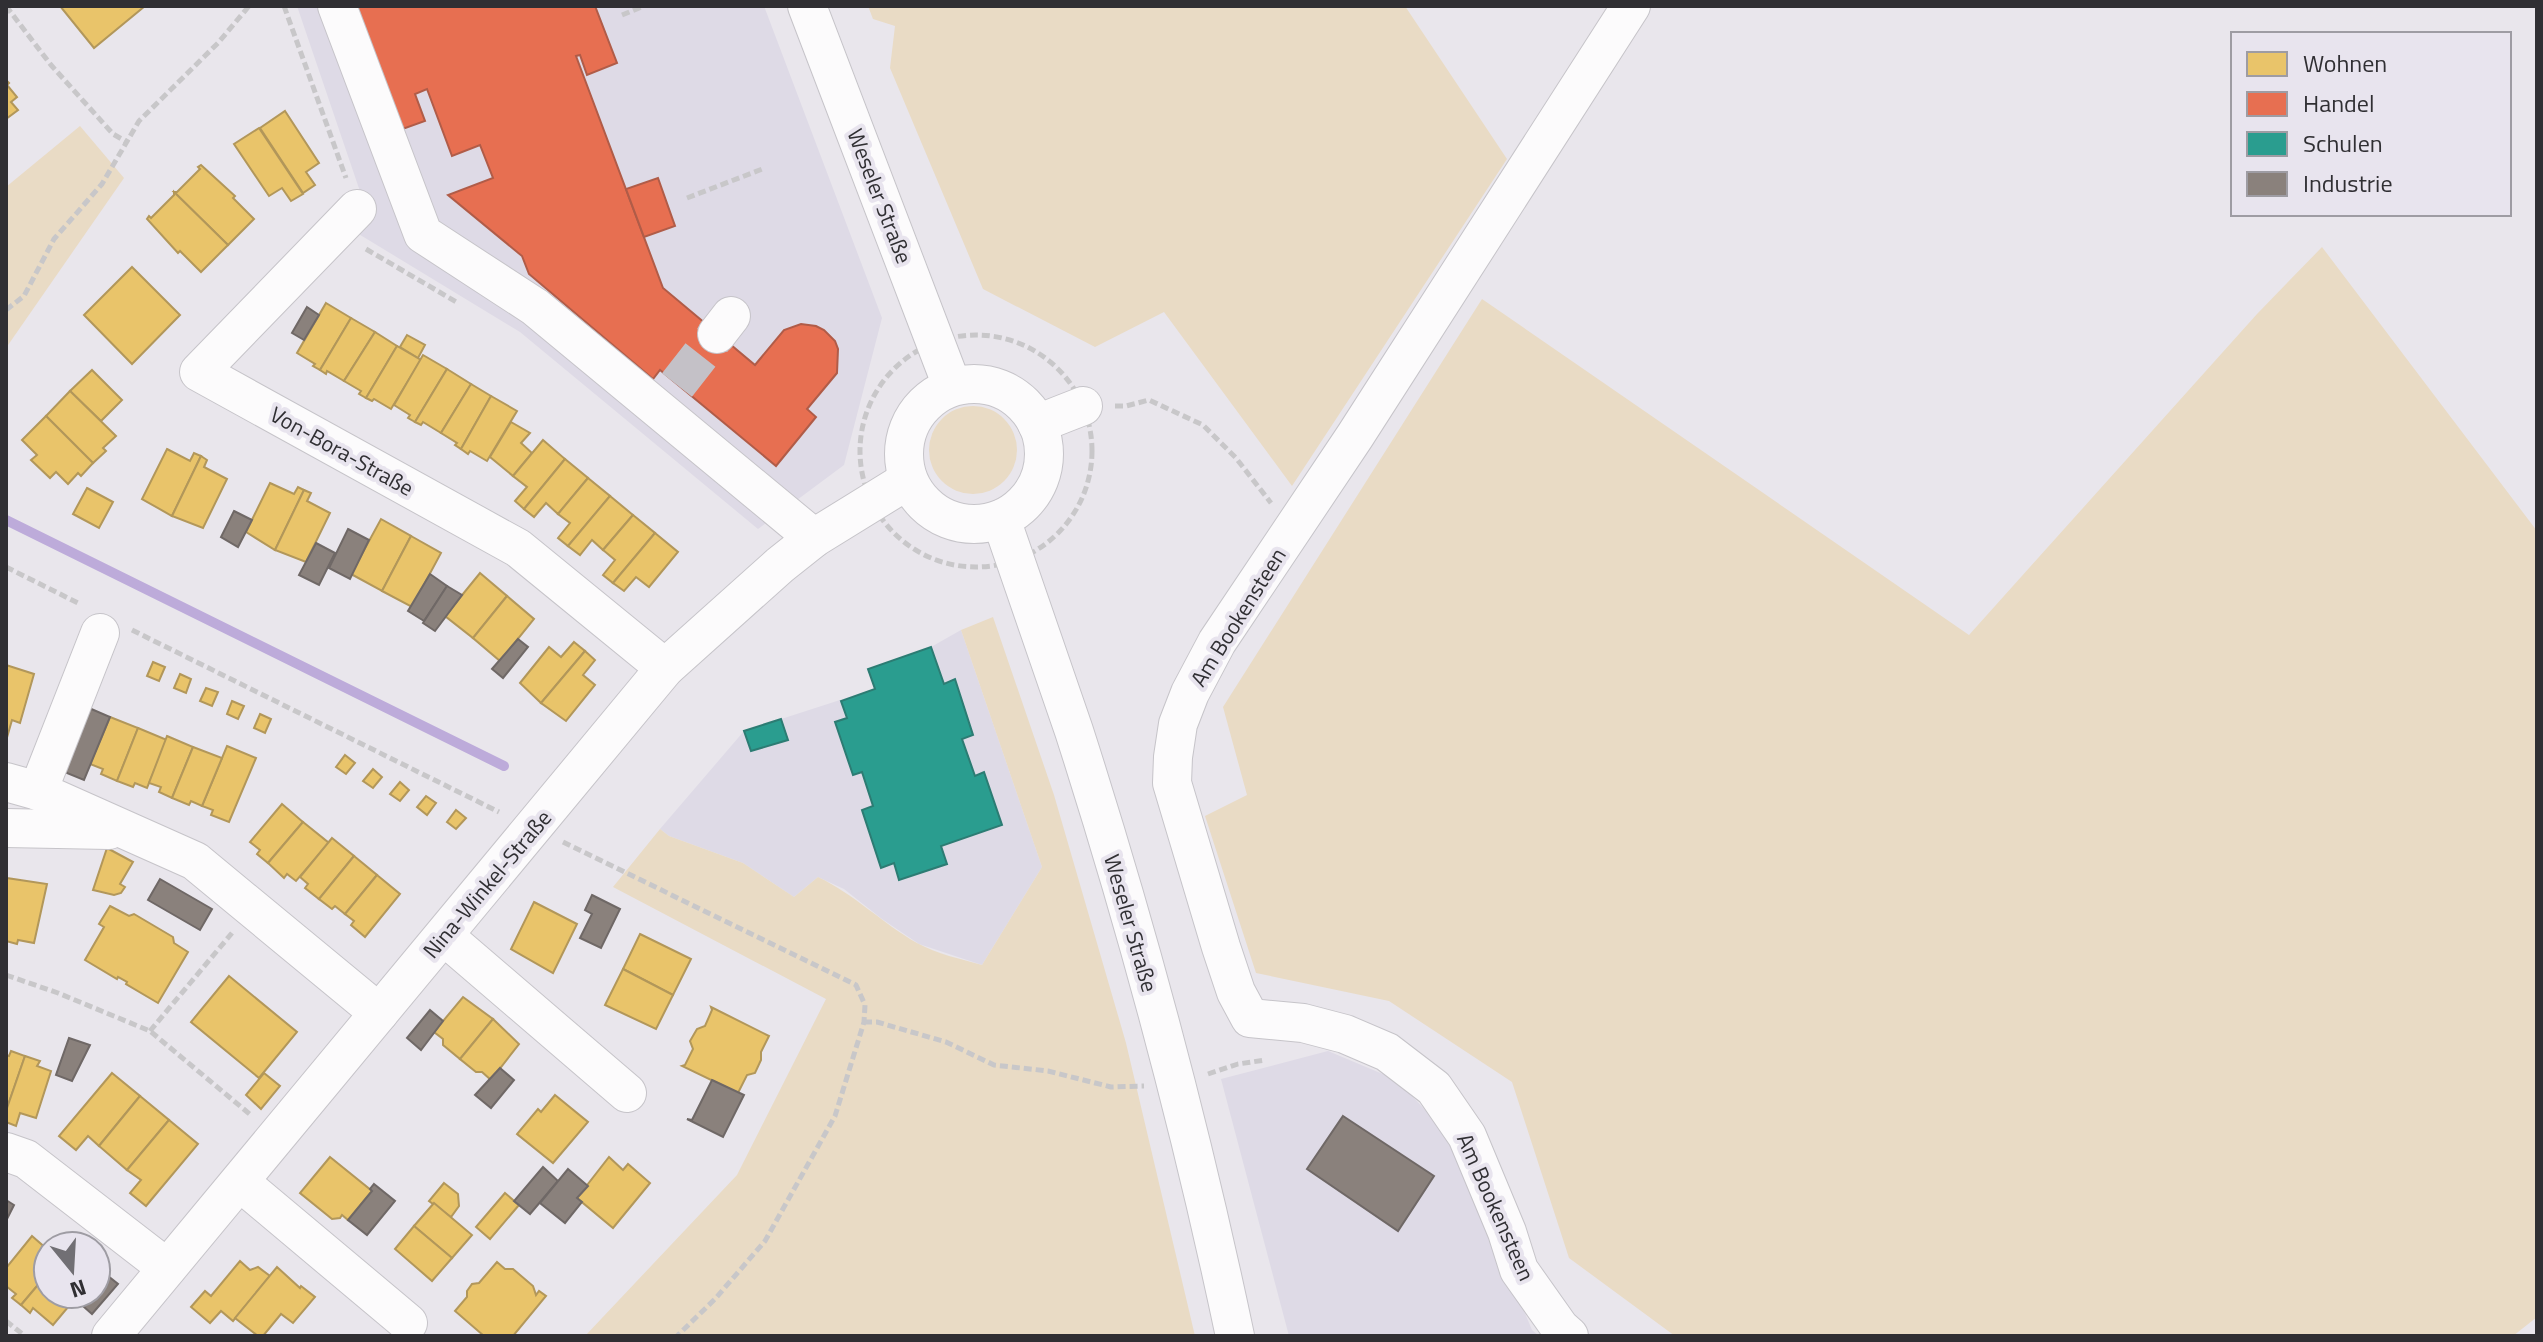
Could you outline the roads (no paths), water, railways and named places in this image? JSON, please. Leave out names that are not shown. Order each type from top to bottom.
[{"type":"street","points":[[337,6],[423,234],[668,397],[814,538]]},
{"type":"street","name":"Weseler Straße","points":[[807,6],[952,386]]},
{"type":"street","name":"Am Bookensteen","points":[[1569,1336],[1519,1270],[1507,1232],[1467,1136],[1434,1088],[1387,1052],[1345,1034],[1303,1023],[1250,1018],[1236,992],[1187,837],[1172,783],[1173,757],[1178,724],[1190,693],[1217,642],[1291,534],[1631,6]]},
{"type":"street","name":"Von-Bora-Straße","points":[[348,219],[199,372],[518,548],[665,668]]},
{"type":"street","points":[[973,383],[994,386],[1013,395],[1029,409],[1037,424],[1044,449],[1042,471],[1034,491],[1019,507],[1001,519],[979,524],[957,523],[928,507],[919,499],[908,480],[903,458],[905,435],[910,424],[915,414],[932,397],[952,386],[973,383]]},
{"type":"street","points":[[1037,424],[1083,406]]},
{"type":"street","name":"Nina-Winkel-Straße","points":[[111,1336],[665,668],[814,538],[908,480]]},
{"type":"street","name":"Weseler Straße","points":[[1001,519],[1074,732],[1145,967],[1177,1084],[1235,1336]]},
{"type":"street","points":[[101,621],[22,787],[195,861],[379,1013]]},
{"type":"street","points":[[6,828],[127,830]]},
{"type":"street","points":[[444,936],[627,1093]]},
{"type":"street","points":[[6,1152],[26,1159],[167,1268]]},
{"type":"street","points":[[240,1182],[408,1323]]},
{"type":"waterway","points":[[6,520],[504,766]]},
{"type":"tunnel","points":[[677,385],[717,334]]}]
